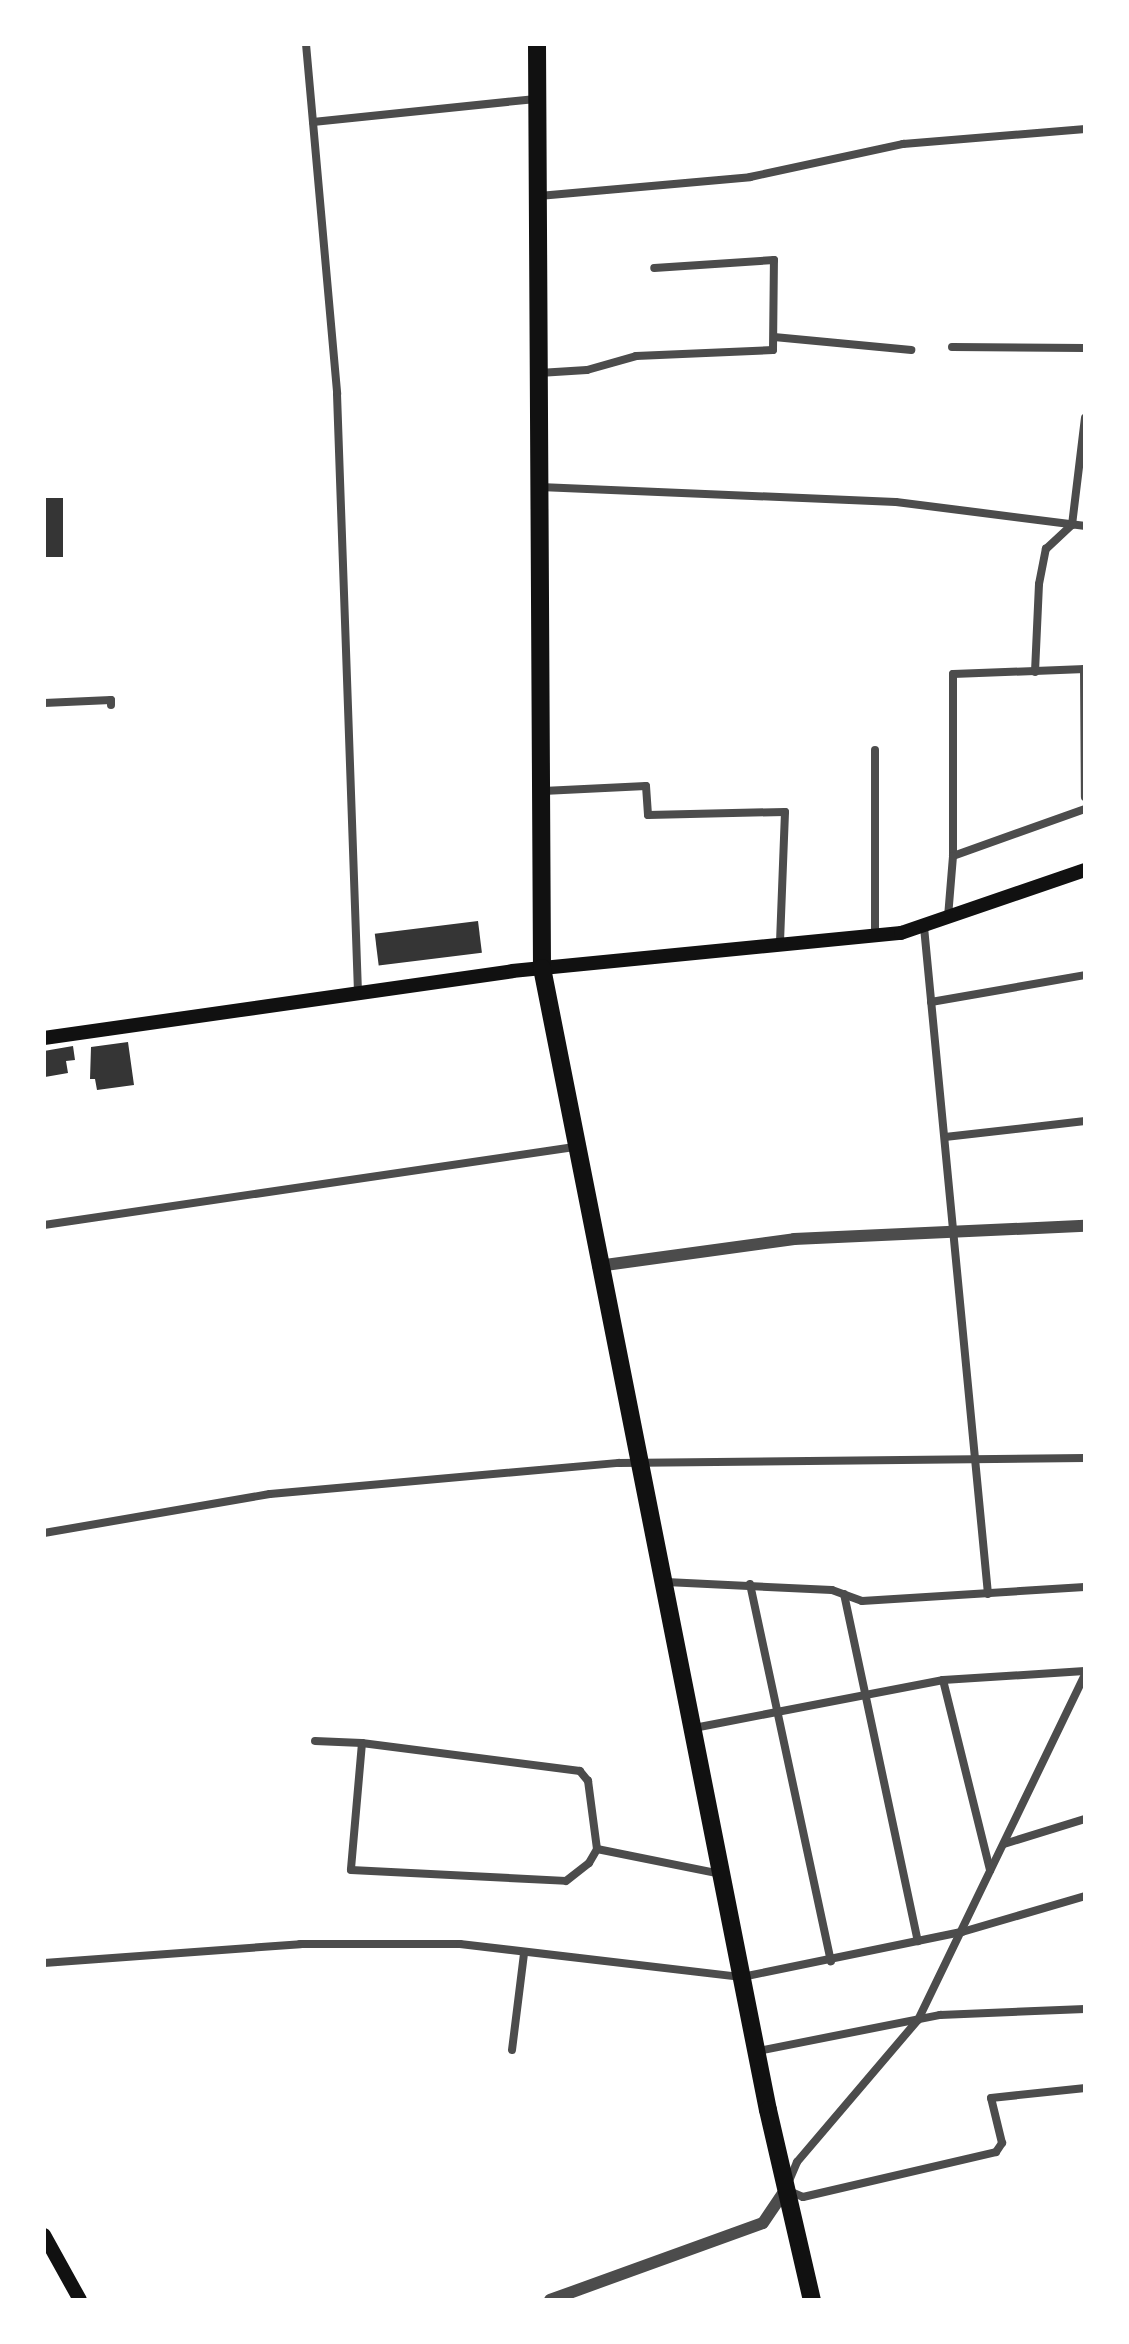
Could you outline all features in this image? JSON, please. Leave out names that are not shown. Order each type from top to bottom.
[{"type":"highway","points":[[537,44],[540,487],[538,791],[542,968],[574,1147],[666,1582],[756,2052],[812,2300]]},
{"type":"main road","points":[[44,1038],[358,991],[542,968],[875,936],[924,927],[1085,870]]},
{"type":"main road","points":[[44,2235],[80,2300]]},
{"type":"street","points":[[306,44],[337,394],[358,991]]},
{"type":"street","points":[[313,122],[537,99]]},
{"type":"street","points":[[536,196],[750,177],[903,144],[1085,129]]},
{"type":"street","points":[[539,373],[587,370],[636,356],[773,350],[774,260],[654,268]]},
{"type":"street","points":[[774,337],[911,350]]},
{"type":"street","points":[[952,347],[1085,348]]},
{"type":"street","points":[[1035,672],[1039,584],[1046,549],[1072,525],[1085,418]]},
{"type":"street","points":[[540,487],[896,502],[1085,526]]},
{"type":"street","points":[[948,918],[953,856],[953,674],[1085,669],[1085,797]]},
{"type":"street","points":[[44,703],[70,706],[111,700],[111,705]]},
{"type":"street","points":[[875,750],[875,936]]},
{"type":"street","points":[[538,791],[646,786],[648,815],[785,812],[780,946]]},
{"type":"street","points":[[953,856],[1085,809]]},
{"type":"street","points":[[924,927],[988,1594]]},
{"type":"street","points":[[931,1002],[1085,975]]},
{"type":"street","points":[[945,1137],[1085,1121]]},
{"type":"street","points":[[44,1225],[574,1147]]},
{"type":"street","points":[[598,1266],[794,1239],[954,1228],[1085,1226]]},
{"type":"street","points":[[44,1533],[270,1494],[642,1465],[1085,1458]]},
{"type":"street","points":[[666,1582],[750,1584],[844,1594],[862,1601],[1085,1587]]},
{"type":"street","points":[[750,1584],[831,1961]]},
{"type":"street","points":[[844,1594],[918,1941]]},
{"type":"street","points":[[550,2300],[763,2223],[785,2190],[797,2162],[918,2020],[1085,1673],[943,1680],[694,1728]]},
{"type":"street","points":[[943,1680],[990,1871]]},
{"type":"street","points":[[315,1741],[362,1743],[580,1771],[588,1781],[597,1849],[589,1863],[566,1881],[351,1870],[362,1743]]},
{"type":"street","points":[[1004,1844],[1085,1819]]},
{"type":"street","points":[[597,1849],[723,1874]]},
{"type":"street","points":[[44,1963],[300,1944],[460,1944],[524,1954],[742,1977],[962,1932],[1085,1896]]},
{"type":"street","points":[[512,2050],[524,1954]]},
{"type":"street","points":[[756,2052],[918,2020],[1085,2009]]},
{"type":"street","points":[[785,2190],[803,2197],[996,2152],[1002,2143],[991,2098],[1085,2088]]},
{"type":"building","points":[[44,498],[63,498],[63,557],[44,557]]},
{"type":"building","points":[[478,921],[482,953],[379,965],[375,934]]},
{"type":"building","points":[[128,1042],[134,1085],[97,1090],[95,1079],[90,1079],[91,1047]]},
{"type":"building","points":[[73,1046],[75,1060],[66,1061],[68,1073],[45,1077],[44,1051]]}]
